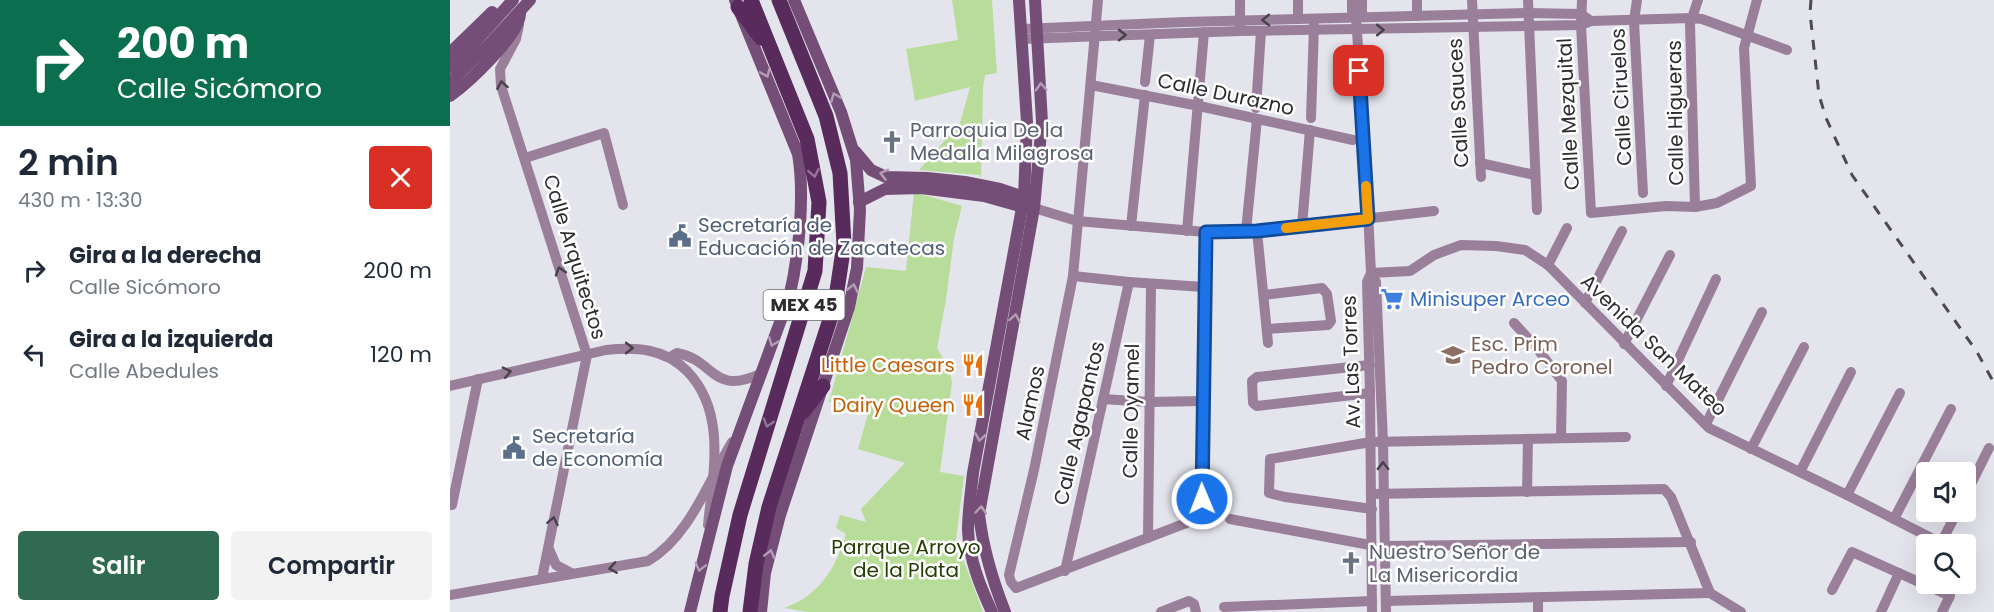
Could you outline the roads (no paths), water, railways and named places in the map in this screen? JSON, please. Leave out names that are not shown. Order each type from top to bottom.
[{"type":"main road","name":"MEX 45","points":[[750,612],[756,564],[769,507],[794,424],[835,304],[844,244],[840,173],[829,128],[779,0]]},
{"type":"main road","points":[[784,0],[788,22]]},
{"type":"main road","name":"MEX 45","points":[[720,612],[740,515],[815,271],[819,202],[807,140],[784,76],[742,2]]},
{"type":"main road","points":[[794,424],[823,386]]},
{"type":"street","points":[[450,53],[502,0]]},
{"type":"street","points":[[761,612],[765,573],[780,515],[849,307],[857,268],[859,202],[854,150],[841,112],[794,0]]},
{"type":"street","points":[[1005,612],[982,544],[980,514],[1027,204],[1027,122],[1019,0]]},
{"type":"street","name":"Alamos","points":[[1065,570],[1016,588],[1009,575],[1034,470],[1073,276],[1098,0]]},
{"type":"street","points":[[1240,0],[1240,26]]},
{"type":"street","points":[[1298,0],[1298,19]]},
{"type":"street","points":[[1352,0],[1352,11],[1356,18],[1364,131],[1371,273]]},
{"type":"street","points":[[1356,18],[1362,12],[1362,0]]},
{"type":"street","points":[[1417,0],[1417,16]]},
{"type":"street","name":"Calle Sauces","points":[[1472,0],[1481,177]]},
{"type":"street","name":"Calle Mezquital","points":[[1528,0],[1538,210]]},
{"type":"street","name":"Calle Mezquital","points":[[1582,0],[1591,213],[1666,206],[1695,207]]},
{"type":"street","name":"Calle Ciruelos","points":[[1638,0],[1634,21],[1643,193]]},
{"type":"street","name":"Calle Higueras","points":[[1695,207],[1690,24],[1698,0]]},
{"type":"street","points":[[1695,207],[1717,203],[1751,186],[1744,48],[1756,0]]},
{"type":"street","points":[[690,612],[727,466],[782,319],[794,276],[799,225],[800,167],[793,138],[742,2]]},
{"type":"street","points":[[992,612],[974,569],[968,532],[969,513],[973,473],[1042,122],[1037,3]]},
{"type":"street","points":[[492,12],[522,5]]},
{"type":"street","points":[[450,67],[522,5]]},
{"type":"street","points":[[450,82],[485,49],[522,5]]},
{"type":"street","points":[[450,96],[486,64],[522,5]]},
{"type":"street","name":"Calle Arquitectos","points":[[522,5],[516,39],[500,69],[501,86],[587,355],[542,578]]},
{"type":"street","points":[[1095,30],[1150,35],[1204,32],[1298,19],[1417,16],[1528,14],[1584,20],[1634,21],[1692,18],[1702,19],[1787,50]]},
{"type":"street","points":[[1311,118],[1314,19]]},
{"type":"street","points":[[1022,34],[1240,26],[1261,31],[1528,26],[1584,20]]},
{"type":"street","points":[[1261,31],[1251,231],[1264,295],[1268,343]]},
{"type":"street","points":[[1187,231],[1204,32]]},
{"type":"street","points":[[1145,82],[1150,35]]},
{"type":"street","name":"Calle Durazno","points":[[1091,85],[1198,106],[1257,113],[1353,141]]},
{"type":"street","points":[[1131,226],[1145,95]]},
{"type":"street","points":[[1302,226],[1310,130]]},
{"type":"street","points":[[525,158],[604,133],[623,205]]},
{"type":"street","points":[[854,150],[871,170],[886,177],[927,178],[964,188]]},
{"type":"street","points":[[1480,163],[1535,175]]},
{"type":"street","points":[[859,202],[885,189],[1000,189],[1027,204],[1077,221],[1206,232],[1251,231],[1434,211]]},
{"type":"street","points":[[1548,265],[1566,228]]},
{"type":"street","points":[[1585,303],[1622,231]]},
{"type":"street","points":[[1065,570],[1202,517],[1206,232]]},
{"type":"street","name":"Avenida San Mateo","points":[[1371,273],[1410,271],[1434,255],[1461,245],[1525,250],[1548,265],[1708,428],[1941,543],[1952,522]]},
{"type":"street","points":[[1624,344],[1670,255]]},
{"type":"street","name":"Av. Las Torres","points":[[1371,273],[1366,282],[1371,393],[1384,494],[1386,606]]},
{"type":"street","name":"Av. Las Torres","points":[[1371,273],[1376,282],[1377,442],[1370,545],[1372,607]]},
{"type":"street","points":[[1073,276],[1204,287]]},
{"type":"street","points":[[1666,386],[1716,279]]},
{"type":"street","name":"Calle Agapantos","points":[[1065,570],[1129,282]]},
{"type":"street","name":"Calle Oyamel","points":[[1148,538],[1151,284]]},
{"type":"street","points":[[1264,295],[1322,288],[1327,294],[1331,321],[1328,325],[1267,329]]},
{"type":"street","points":[[1706,424],[1762,312]]},
{"type":"street","points":[[1514,323],[1562,381],[1561,438]]},
{"type":"street","points":[[1751,449],[1804,346]]},
{"type":"street","points":[[450,386],[606,350],[649,349],[670,357],[695,380],[704,392],[710,407],[714,444],[706,546]]},
{"type":"street","points":[[670,357],[676,353],[686,355],[718,378],[732,382],[747,380],[760,374]]},
{"type":"street","points":[[1370,365],[1257,377],[1252,381],[1253,403],[1257,406],[1371,393]]},
{"type":"street","points":[[1800,472],[1851,372]]},
{"type":"street","points":[[452,505],[478,379]]},
{"type":"street","points":[[1847,495],[1900,393]]},
{"type":"street","points":[[1103,399],[1149,402],[1202,401]]},
{"type":"street","points":[[1894,519],[1950,409]]},
{"type":"street","points":[[450,595],[648,561],[663,552],[677,537],[740,429]]},
{"type":"street","points":[[1372,509],[1269,493],[1270,459],[1377,442],[1626,437]]},
{"type":"street","points":[[1527,439],[1527,492]]},
{"type":"street","points":[[1976,474],[1989,448]]},
{"type":"street","points":[[1372,494],[1664,489],[1671,497],[1691,542],[1710,593],[1728,609],[1741,612]]},
{"type":"street","points":[[1230,519],[1370,545]]},
{"type":"street","points":[[1384,546],[1691,542]]},
{"type":"street","points":[[548,546],[556,566],[574,573]]},
{"type":"street","points":[[1832,590],[1852,552],[1950,596],[1942,612]]},
{"type":"street","points":[[1881,612],[1899,573]]},
{"type":"street","points":[[1371,576],[1386,576]]},
{"type":"street","points":[[1386,606],[1538,598],[1710,593]]},
{"type":"street","points":[[1538,598],[1538,612]]},
{"type":"street","points":[[1161,612],[1189,602],[1194,604],[1196,612]]},
{"type":"street","points":[[1224,607],[1372,607]]},
{"type":"railway","points":[[1811,0],[1810,13],[1819,95],[1826,118],[1852,175],[1977,352],[1994,383]]},
{"type":"place","name":"Parroquia De la Medalla Milagrosa","points":[[892,142]]},
{"type":"place","name":"Secretaría de Educación de Zacatecas","points":[[680,236]]},
{"type":"place","name":"Minisuper Arceo","points":[[1392,299]]},
{"type":"place","name":"Esc. Prim Pedro Coronel","points":[[1453,355]]},
{"type":"place","name":"Little Caesars","points":[[973,365]]},
{"type":"place","name":"Dairy Queen","points":[[973,405]]},
{"type":"place","name":"Secretaría de Economía","points":[[514,448]]},
{"type":"place","name":"Nuestro Señor de La Misericordia","points":[[1351,563]]},
{"type":"park label","name":"Parrque Arroyo de la Plata","points":[[906,558]]}]
